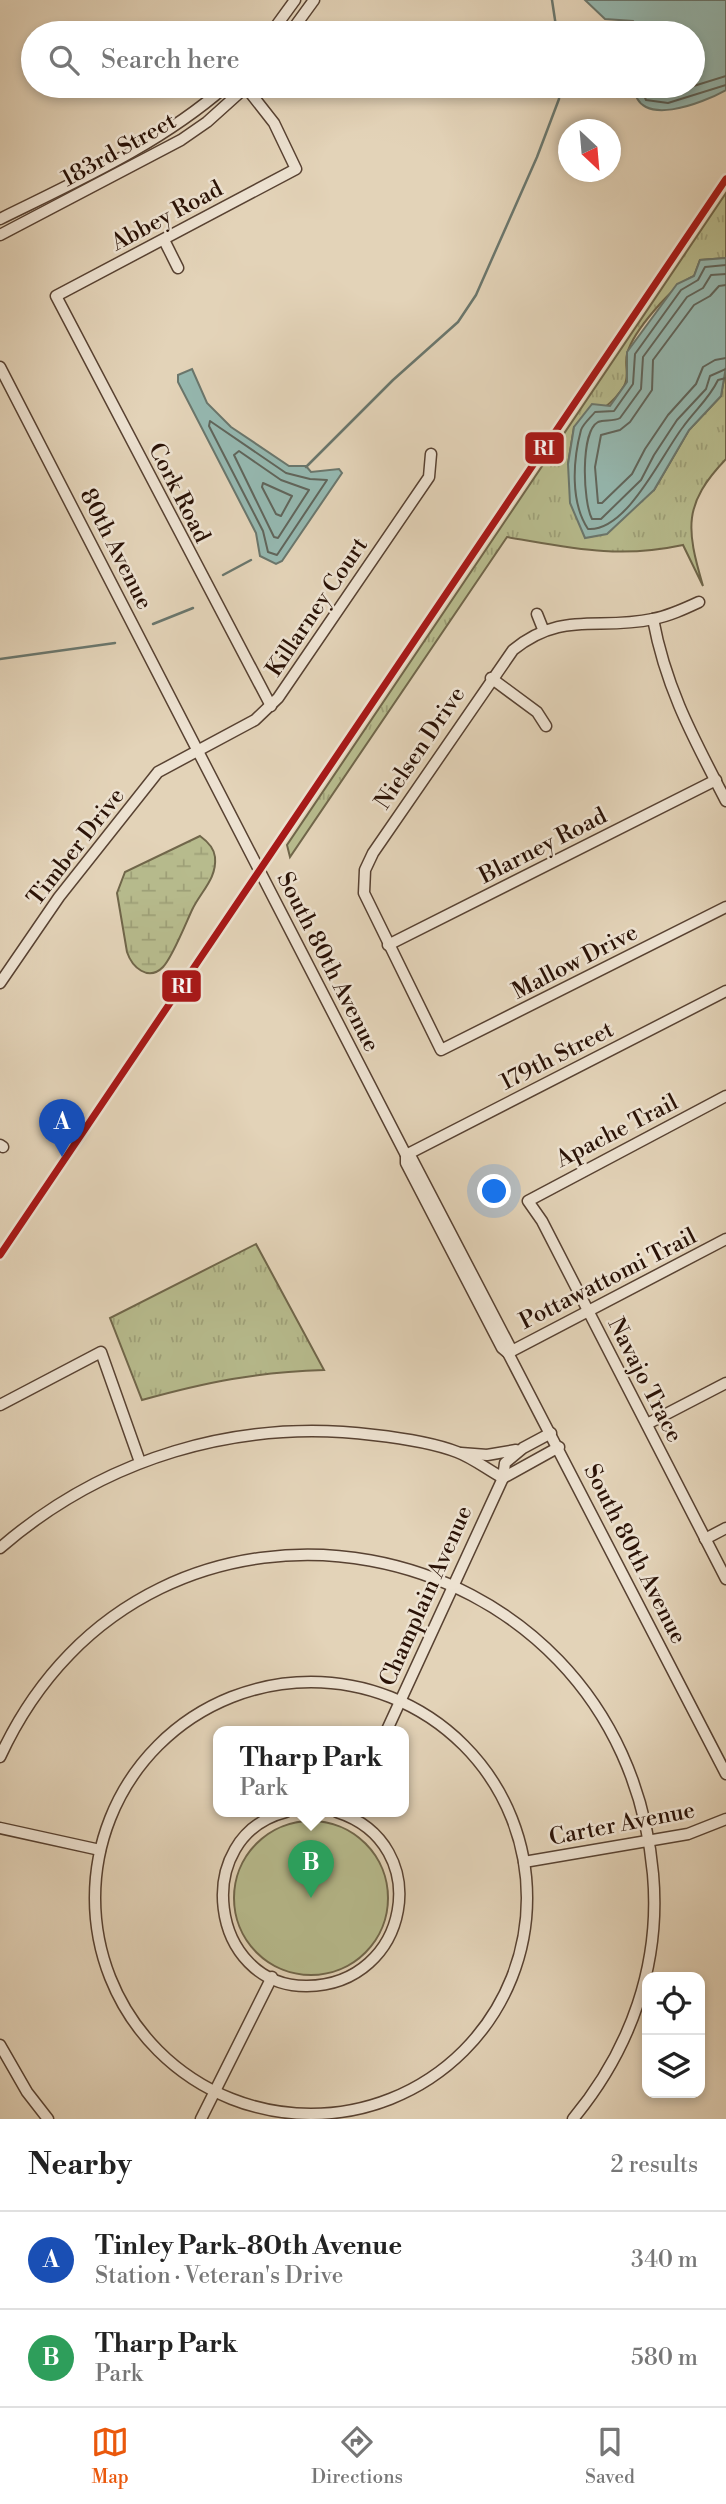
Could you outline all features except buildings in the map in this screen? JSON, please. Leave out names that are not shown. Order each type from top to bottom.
[{"type":"street","points":[[280,21],[295,0]]},
{"type":"street","points":[[299,21],[314,0]]},
{"type":"street","name":"183rd Street","points":[[0,219],[144,146],[192,116],[212,98]]},
{"type":"street","name":"183rd Street","points":[[0,235],[181,140],[207,122],[233,98]]},
{"type":"street","name":"Abbey Road","points":[[56,296],[296,169],[270,116],[256,98]]},
{"type":"street","points":[[164,240],[178,268]]},
{"type":"street","name":"Cork Road","points":[[56,296],[271,706]]},
{"type":"street","name":"80th Avenue","points":[[0,367],[197,749]]},
{"type":"street","name":"Killarney Court","points":[[197,749],[255,720],[271,706],[429,477],[431,454]]},
{"type":"street","name":"Nielsen Drive","points":[[441,1050],[365,898],[364,879],[368,862],[491,678],[513,650],[543,629],[569,624],[653,620],[699,602]]},
{"type":"street","points":[[537,614],[543,629]]},
{"type":"street","points":[[653,620],[660,656],[674,699],[726,801]]},
{"type":"street","points":[[491,678],[537,712],[546,726]]},
{"type":"street","name":"Timber Drive","points":[[0,983],[59,897],[158,772],[197,749]]},
{"type":"street","name":"South 80th Avenue","points":[[197,749],[406,1155],[406,1163],[502,1348],[508,1353],[559,1447],[726,1774]]},
{"type":"street","name":"Blarney Road","points":[[388,945],[716,780]]},
{"type":"street","name":"Mallow Drive","points":[[441,1050],[726,907]]},
{"type":"street","name":"179th Street","points":[[406,1155],[726,991]]},
{"type":"street","name":"Apache Trail","points":[[528,1201],[726,1096]]},
{"type":"street","name":"Navajo Trace","points":[[528,1201],[542,1221],[726,1579]]},
{"type":"street","name":"Pottawattomi Trail","points":[[508,1353],[726,1239]]},
{"type":"street","points":[[0,1405],[102,1352],[140,1462]]},
{"type":"street","points":[[647,1424],[726,1383]]},
{"type":"street","points":[[0,1548],[60,1503],[93,1483],[140,1462],[227,1438],[295,1431],[384,1436],[458,1452],[486,1455],[523,1448]]},
{"type":"street","name":"Champlain Avenue","points":[[389,1726],[503,1478],[505,1463],[523,1448],[551,1433]]},
{"type":"street","points":[[458,1452],[503,1478],[559,1447]]},
{"type":"street","points":[[705,1539],[726,1528]]},
{"type":"street","points":[[0,1757],[35,1696],[82,1642],[134,1603],[183,1579],[244,1561],[318,1555],[379,1561],[452,1584],[476,1596],[531,1633],[585,1689],[621,1749],[636,1784],[650,1839],[655,1904],[651,1963],[638,2008],[618,2052],[573,2119]]},
{"type":"street","points":[[305,1682],[356,1687],[399,1701],[450,1732],[486,1770],[510,1812],[524,1862],[526,1912],[515,1967],[488,2022],[466,2048],[412,2089],[378,2103],[322,2113],[272,2110],[235,2101],[184,2074],[156,2049],[132,2020],[115,1990],[99,1945],[95,1916],[100,1850],[112,1811],[136,1770],[165,1739],[201,1712],[249,1691],[305,1682]]},
{"type":"street","points":[[275,1817],[257,1825],[243,1838],[228,1863],[222,1889],[223,1914],[231,1937],[244,1957],[272,1977],[304,1986],[327,1985],[367,1966],[388,1941],[400,1903],[398,1878],[391,1857],[373,1832],[350,1817]]},
{"type":"street","name":"Carter Avenue","points":[[524,1862],[700,1831],[726,1819]]},
{"type":"street","points":[[0,1828],[100,1850]]},
{"type":"street","points":[[201,2119],[272,1977]]},
{"type":"street","points":[[0,2045],[27,2092],[48,2119]]},
{"type":"green space","points":[[726,193],[726,258],[700,260],[694,276],[665,299],[645,322],[627,354],[627,379],[624,386],[608,405],[574,427],[568,464],[654,490],[689,430],[721,396],[726,367],[726,459],[702,490],[692,518],[693,548],[703,586],[683,545],[616,552],[507,537],[290,857],[287,845]]},
{"type":"green space","points":[[200,836],[210,845],[214,854],[214,872],[167,962],[152,973],[141,971],[127,952],[117,893],[125,872]]},
{"type":"green space","points":[[256,1244],[324,1370],[232,1379],[142,1400],[110,1318]]},
{"type":"green space","points":[[311,1821],[340,1827],[365,1844],[382,1869],[388,1898],[382,1927],[365,1952],[340,1969],[311,1975],[282,1969],[257,1952],[240,1927],[234,1898],[240,1869],[257,1844],[282,1827]]},
{"type":"water","points":[[585,0],[726,0],[726,90],[687,106],[658,110],[646,107],[638,98],[705,98],[705,21],[605,19]]},
{"type":"water","points":[[726,258],[726,367],[721,396],[689,430],[654,490],[607,534],[585,538],[570,503],[568,464],[574,427],[592,404],[610,406],[627,382],[627,352],[677,284],[694,276],[700,260]]},
{"type":"water","points":[[192,369],[207,403],[231,427],[289,466],[306,466],[311,472],[339,469],[342,473],[282,561],[276,564],[260,556],[256,533],[178,382],[178,375]]},
{"type":"waterway","points":[[552,0],[555,21]]},
{"type":"waterway","points":[[306,467],[393,380],[458,322],[476,295],[537,157],[559,98]]},
{"type":"waterway","points":[[223,575],[251,560]]},
{"type":"waterway","points":[[153,624],[193,608]]},
{"type":"waterway","points":[[0,659],[115,643]]},
{"type":"transit line","name":"RI","points":[[0,1255],[726,179]]},
{"type":"place","name":"Tinley Park-80th Avenue","points":[[62,1157]]},
{"type":"place","name":"Tharp Park","points":[[311,1898]]}]
